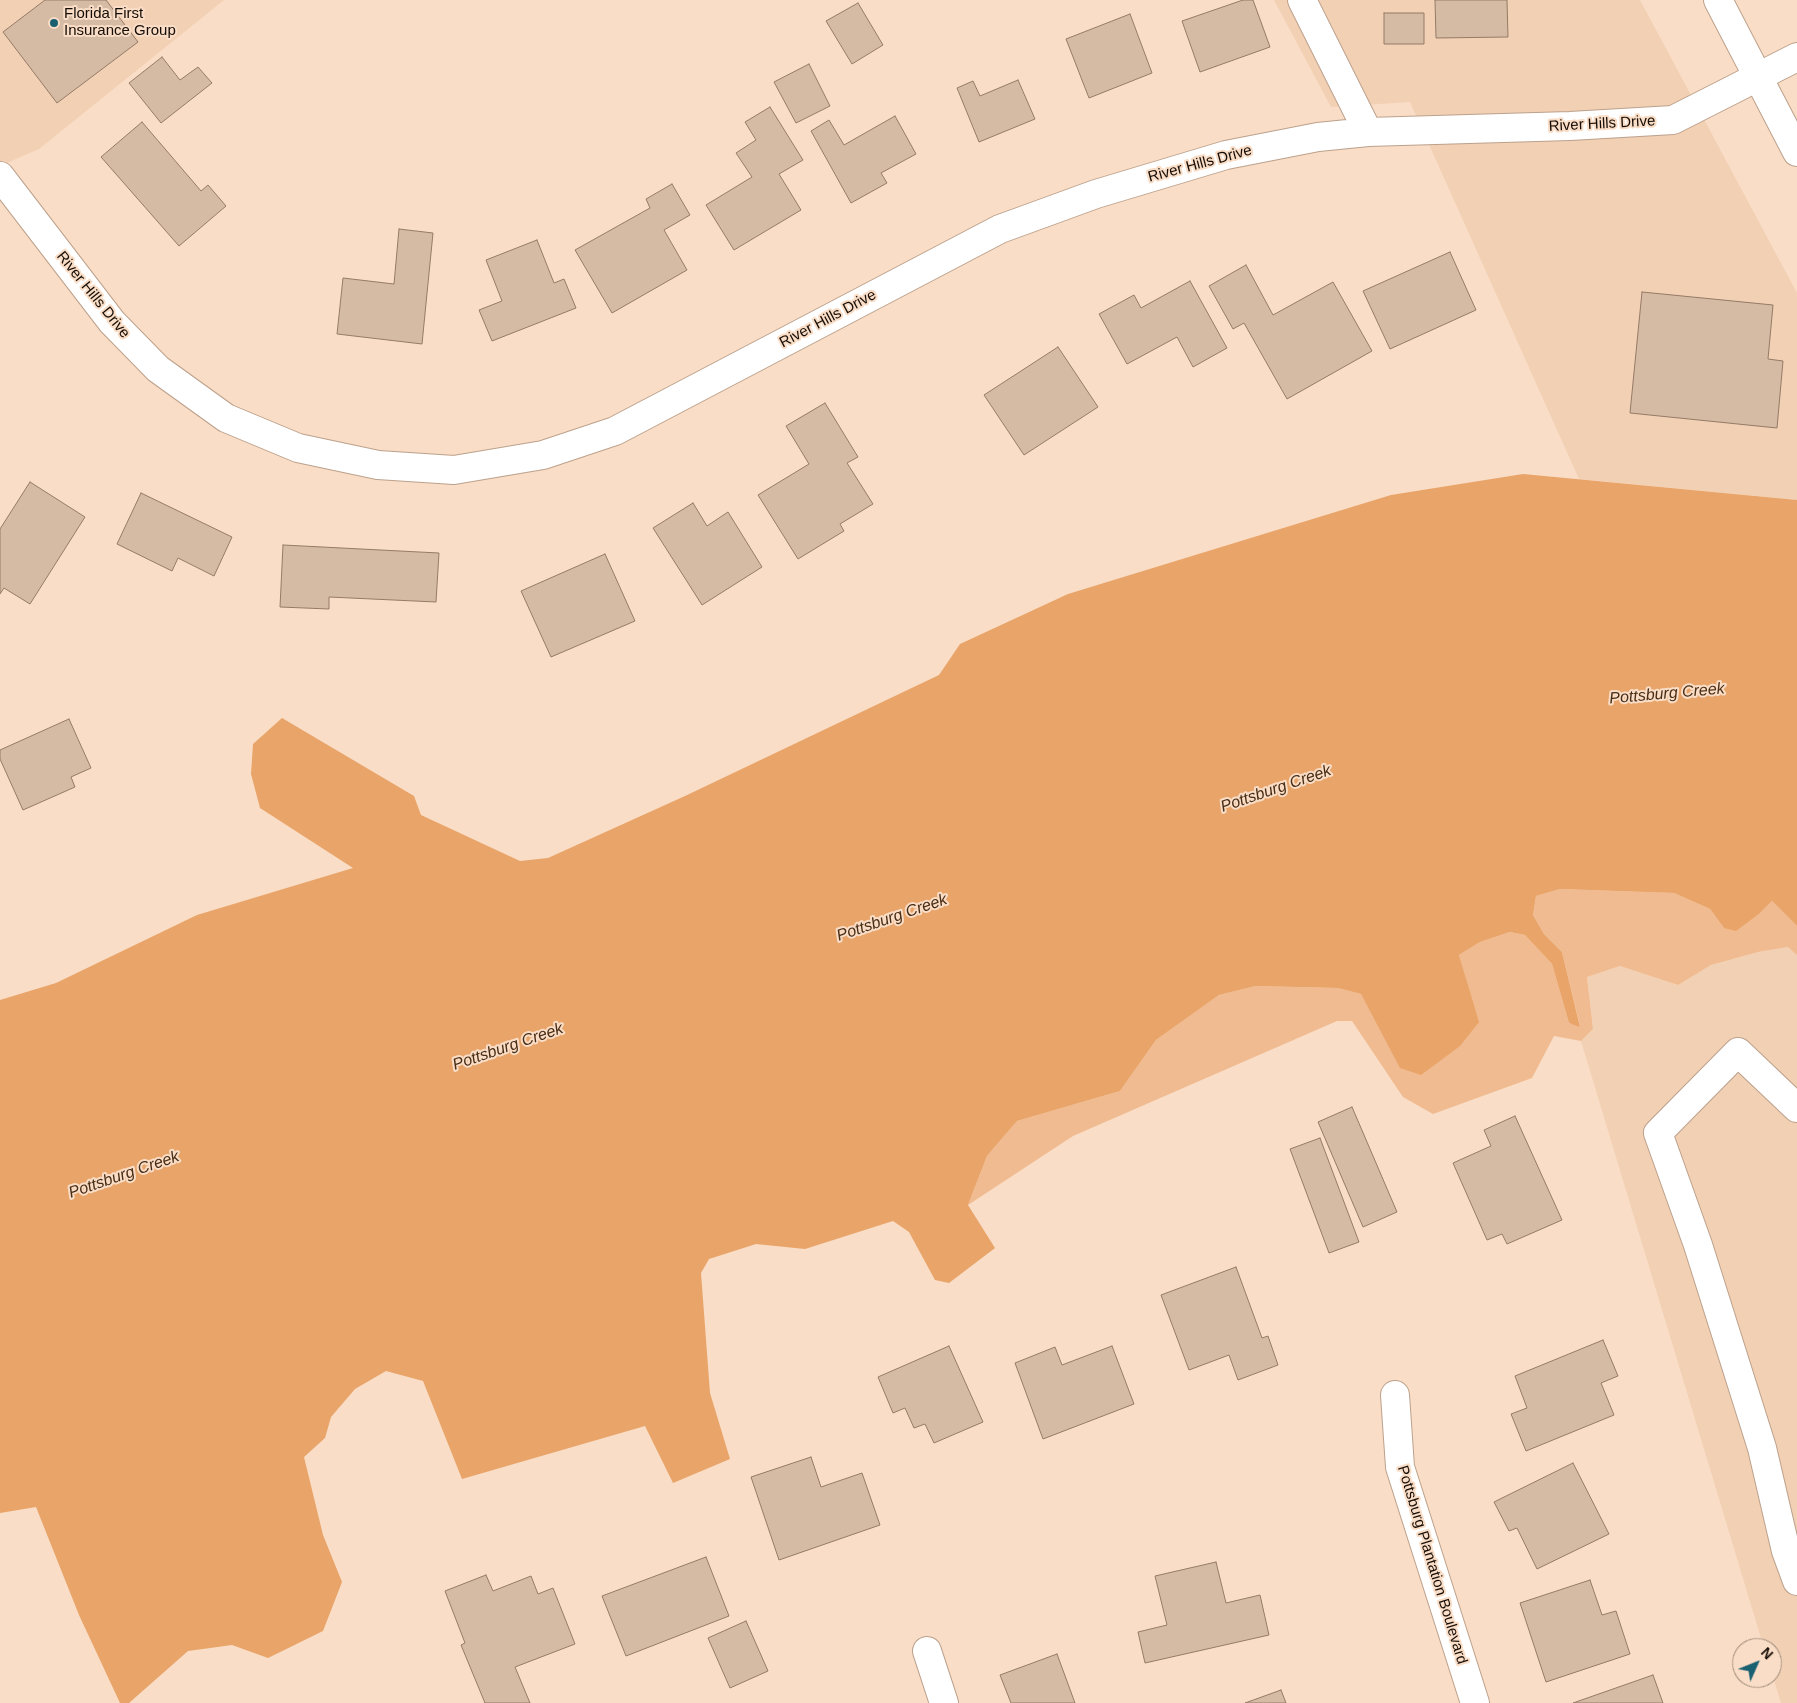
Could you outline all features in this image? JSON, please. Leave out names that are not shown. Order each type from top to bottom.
[{"type":"street","points":[[1302,0],[1368,132]]},
{"type":"street","points":[[1718,0],[1797,152]]},
{"type":"street","name":"River Hills Drive","points":[[0,176],[112,322],[158,369],[226,418],[298,448],[378,465],[454,470],[543,456],[614,431],[1000,229],[1096,194],[1226,155],[1318,137],[1368,132],[1570,126],[1673,120],[1797,57]]},
{"type":"street","points":[[1797,1108],[1738,1052],[1658,1133],[1698,1245],[1762,1448],[1786,1551],[1797,1582]]},
{"type":"street","name":"Pottsburg Plantation Boulevard","points":[[1395,1396],[1400,1467],[1475,1703]]},
{"type":"street","points":[[928,1651],[944,1703]]},
{"type":"shaded area","points":[[0,0],[224,0],[39,149],[0,166]]},
{"type":"shaded area","points":[[1274,0],[1640,0],[1797,293],[1797,500],[1579,479],[1410,102],[1331,107]]},
{"type":"shaded area","points":[[1560,889],[1674,893],[1710,909],[1724,928],[1760,913],[1772,901],[1797,926],[1797,955],[1788,947],[1758,952],[1711,965],[1678,985],[1620,966],[1587,977],[1593,1029],[1581,1041],[1554,1036],[1532,1078],[1433,1114],[1403,1097],[1352,1021],[1337,1021],[1073,1136],[968,1205],[987,1156],[1017,1121],[1120,1091],[1156,1040],[1219,995],[1254,986],[1338,988],[1361,994],[1379,1025],[1466,979],[1459,955],[1480,942],[1510,932],[1525,935],[1552,964],[1569,1023],[1580,1026],[1562,952],[1544,934],[1533,915],[1536,896]]},
{"type":"shaded area","points":[[1789,947],[1797,955],[1797,1703],[1781,1703],[1776,1688],[1782,1688],[1782,1638],[1761,1638],[1581,1041],[1593,1029],[1587,977],[1620,966],[1678,985],[1711,965],[1758,952]]},
{"type":"water","name":"Pottsburg Creek","points":[[1523,474],[1797,500],[1797,926],[1772,901],[1760,913],[1736,931],[1724,928],[1710,909],[1674,893],[1560,889],[1536,896],[1533,915],[1544,934],[1562,952],[1580,1027],[1569,1023],[1552,964],[1525,935],[1510,932],[1480,942],[1459,955],[1479,1022],[1460,1046],[1421,1075],[1400,1068],[1361,994],[1338,988],[1255,986],[1219,995],[1156,1040],[1120,1091],[1017,1121],[987,1156],[968,1205],[995,1248],[949,1283],[935,1280],[909,1232],[893,1221],[805,1249],[756,1244],[709,1259],[701,1273],[710,1393],[730,1459],[673,1483],[645,1426],[462,1479],[423,1381],[386,1371],[355,1389],[331,1417],[325,1438],[304,1457],[323,1535],[342,1582],[323,1631],[268,1658],[232,1645],[188,1651],[129,1703],[120,1703],[79,1615],[36,1507],[0,1513],[0,1000],[56,983],[197,915],[353,868],[260,808],[251,774],[253,744],[282,718],[414,796],[421,815],[520,861],[548,858],[685,796],[939,675],[960,644],[1068,594],[1391,495]]},
{"type":"building","points":[[45,0],[106,0],[138,42],[57,103],[3,32]]},
{"type":"building","points":[[1243,0],[1253,0],[1270,47],[1200,72],[1182,21]]},
{"type":"building","points":[[1435,0],[1507,0],[1508,37],[1436,38]]},
{"type":"building","points":[[858,3],[883,45],[852,64],[826,21]]},
{"type":"building","points":[[1384,13],[1424,13],[1424,44],[1384,44]]},
{"type":"building","points":[[1130,14],[1152,73],[1089,98],[1066,39]]},
{"type":"building","points":[[162,57],[180,80],[198,67],[212,83],[161,123],[129,83]]},
{"type":"building","points":[[809,64],[830,106],[796,123],[774,82]]},
{"type":"building","points":[[1018,80],[1035,119],[979,142],[957,88],[973,81],[980,96]]},
{"type":"building","points":[[770,107],[803,160],[779,174],[801,210],[734,250],[706,205],[752,177],[736,153],[756,140],[745,122]]},
{"type":"building","points":[[895,116],[916,154],[881,173],[887,183],[851,203],[811,131],[829,120],[844,145]]},
{"type":"building","points":[[142,122],[201,191],[208,185],[226,206],[179,246],[101,157]]},
{"type":"building","points":[[672,184],[690,215],[664,230],[687,270],[612,313],[575,250],[650,208],[646,199]]},
{"type":"building","points":[[399,229],[433,233],[422,344],[337,334],[343,278],[394,284]]},
{"type":"building","points":[[537,240],[554,283],[564,279],[576,308],[492,341],[479,310],[502,301],[486,260]]},
{"type":"building","points":[[1450,252],[1476,310],[1390,349],[1363,291]]},
{"type":"building","points":[[1246,265],[1273,315],[1333,282],[1372,351],[1287,399],[1244,323],[1233,329],[1209,286]]},
{"type":"building","points":[[1190,281],[1227,348],[1193,367],[1177,337],[1127,364],[1099,314],[1134,295],[1141,308]]},
{"type":"building","points":[[1642,292],[1773,305],[1768,359],[1783,361],[1777,428],[1630,413]]},
{"type":"building","points":[[1058,347],[1098,407],[1024,455],[984,395]]},
{"type":"building","points":[[825,403],[858,457],[847,463],[873,504],[840,524],[844,531],[798,559],[758,495],[809,464],[786,426]]},
{"type":"building","points":[[30,482],[85,517],[30,604],[4,588],[0,594],[0,529]]},
{"type":"building","points":[[141,493],[232,537],[214,576],[178,558],[172,571],[117,544]]},
{"type":"building","points":[[693,503],[707,526],[728,512],[762,567],[702,605],[653,528]]},
{"type":"building","points":[[283,545],[439,553],[436,602],[329,597],[329,609],[280,607]]},
{"type":"building","points":[[605,554],[635,621],[551,657],[521,591]]},
{"type":"building","points":[[69,719],[91,768],[71,777],[75,787],[23,810],[0,759],[0,750]]},
{"type":"building","points":[[1352,1107],[1397,1212],[1363,1227],[1318,1122]]},
{"type":"building","points":[[1515,1116],[1562,1220],[1507,1244],[1502,1234],[1487,1240],[1453,1163],[1491,1146],[1484,1130]]},
{"type":"building","points":[[1320,1138],[1359,1242],[1329,1253],[1290,1149]]},
{"type":"building","points":[[1236,1267],[1262,1338],[1268,1336],[1278,1365],[1238,1380],[1229,1355],[1189,1370],[1161,1295]]},
{"type":"building","points":[[1603,1340],[1618,1376],[1601,1383],[1614,1415],[1526,1451],[1511,1414],[1527,1408],[1515,1376]]},
{"type":"building","points":[[949,1346],[983,1422],[934,1443],[925,1424],[914,1428],[905,1408],[893,1413],[878,1377]]},
{"type":"building","points":[[1112,1346],[1134,1404],[1043,1439],[1015,1363],[1055,1347],[1062,1365]]},
{"type":"building","points":[[811,1457],[821,1487],[862,1473],[880,1525],[779,1560],[751,1477]]},
{"type":"building","points":[[1573,1463],[1609,1534],[1537,1569],[1517,1528],[1509,1531],[1494,1502]]},
{"type":"building","points":[[706,1557],[729,1616],[626,1656],[602,1596]]},
{"type":"building","points":[[1216,1562],[1226,1603],[1260,1595],[1269,1635],[1145,1663],[1138,1632],[1167,1625],[1155,1576]]},
{"type":"building","points":[[486,1575],[493,1591],[531,1576],[538,1594],[553,1588],[575,1644],[515,1667],[530,1703],[485,1703],[461,1645],[465,1643],[445,1591]]},
{"type":"building","points":[[1590,1580],[1602,1615],[1616,1611],[1630,1654],[1546,1682],[1520,1603]]},
{"type":"building","points":[[746,1621],[768,1671],[730,1688],[708,1638]]},
{"type":"building","points":[[1057,1654],[1075,1703],[1011,1703],[1000,1675]]},
{"type":"building","points":[[1653,1675],[1663,1703],[1573,1703]]},
{"type":"building","points":[[1281,1690],[1286,1703],[1245,1703]]},
{"type":"place","name":"Florida First Insurance Group","points":[[54,23]]}]
